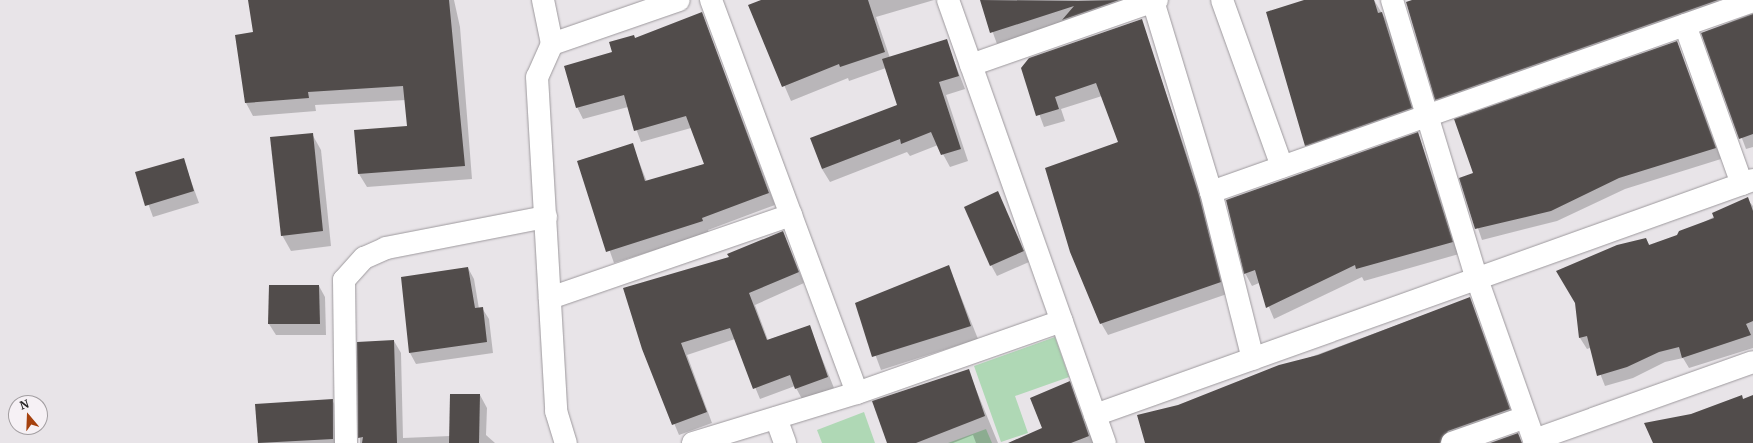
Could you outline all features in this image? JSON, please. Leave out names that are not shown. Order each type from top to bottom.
[{"type":"street","points":[[543,0],[552,44],[537,77],[556,410],[566,443]]},
{"type":"street","points":[[552,44],[680,0]]},
{"type":"street","points":[[711,0],[858,393]]},
{"type":"street","points":[[948,0],[1105,443]]},
{"type":"street","points":[[1222,0],[1282,167]]},
{"type":"street","points":[[1392,0],[1430,115],[1477,279],[1534,441],[1753,362]]},
{"type":"street","points":[[971,65],[1155,1],[1211,192],[1253,359]]},
{"type":"street","points":[[1211,192],[1685,25],[1741,3]]},
{"type":"street","points":[[1095,415],[1747,182],[1685,25]]},
{"type":"street","points":[[550,298],[791,215]]},
{"type":"street","points":[[346,443],[344,280],[364,258],[386,248],[546,217]]},
{"type":"street","points":[[693,443],[858,393],[1062,321]]},
{"type":"street","points":[[776,418],[785,443]]},
{"type":"street","points":[[1452,443],[1526,418]]},
{"type":"green space","points":[[1055,337],[1069,377],[1015,396],[1028,433],[1001,442],[974,366]]},
{"type":"green space","points":[[864,412],[875,443],[822,443],[817,430]]},
{"type":"green space","points":[[986,429],[992,443],[948,443]]},
{"type":"building","points":[[248,0],[449,0],[465,166],[358,174],[354,130],[407,126],[403,86],[308,92],[309,98],[245,103],[235,35],[253,32]]},
{"type":"building","points":[[761,0],[868,0],[885,52],[840,67],[839,64],[782,87],[748,5]]},
{"type":"building","points":[[980,0],[1119,0],[1062,20],[1074,6],[990,33]]},
{"type":"building","points":[[1304,0],[1374,0],[1378,13],[1382,12],[1412,108],[1305,146],[1266,12]]},
{"type":"building","points":[[1412,0],[1718,0],[1435,100],[1406,2]]},
{"type":"building","points":[[702,12],[769,193],[702,218],[703,221],[606,252],[577,161],[633,143],[645,181],[704,164],[686,116],[634,131],[624,95],[576,108],[564,66],[612,52],[609,42],[634,35],[635,38]]},
{"type":"building","points":[[1753,14],[1753,134],[1739,139],[1701,33]]},
{"type":"building","points":[[1142,19],[1199,195],[1221,282],[1100,324],[1070,252],[1045,168],[1118,142],[1096,83],[1055,97],[1059,109],[1036,116],[1021,68],[1029,58]]},
{"type":"building","points":[[947,39],[959,76],[939,82],[961,149],[941,155],[931,132],[901,144],[900,139],[822,169],[810,138],[897,105],[882,59]]},
{"type":"building","points":[[1677,41],[1716,148],[1619,178],[1551,211],[1475,229],[1459,178],[1473,173],[1454,119]]},
{"type":"building","points":[[1418,132],[1453,242],[1356,269],[1355,265],[1266,308],[1255,270],[1244,274],[1226,200]]},
{"type":"building","points":[[313,133],[323,231],[281,236],[270,137]]},
{"type":"building","points":[[184,158],[194,191],[145,206],[135,172]]},
{"type":"building","points":[[998,191],[1024,251],[990,266],[964,207]]},
{"type":"building","points":[[1748,197],[1753,211],[1753,321],[1746,324],[1751,335],[1682,358],[1679,347],[1659,352],[1627,367],[1597,376],[1587,336],[1579,338],[1575,303],[1556,271],[1617,245],[1646,238],[1649,245],[1677,235],[1679,231],[1714,218],[1712,213]]},
{"type":"building","points":[[783,231],[799,272],[749,293],[767,340],[810,325],[828,377],[795,389],[790,375],[753,389],[730,328],[681,343],[707,412],[672,425],[642,349],[623,288],[729,257],[727,254]]},
{"type":"building","points":[[949,265],[971,326],[872,357],[855,303]]},
{"type":"building","points":[[468,267],[475,308],[483,307],[487,342],[409,353],[401,277]]},
{"type":"building","points":[[269,285],[319,285],[320,324],[268,324]]},
{"type":"building","points":[[1470,297],[1510,409],[1448,431],[1440,443],[1145,443],[1137,415],[1178,405],[1279,365],[1318,355]]},
{"type":"building","points":[[394,340],[397,443],[362,443],[363,437],[358,438],[357,342]]},
{"type":"building","points":[[969,369],[985,416],[916,443],[887,443],[872,401]]},
{"type":"building","points":[[1070,381],[1089,436],[1071,443],[1008,443],[1042,428],[1030,398]]},
{"type":"building","points":[[450,394],[480,394],[479,443],[449,443]]},
{"type":"building","points":[[1742,395],[1743,399],[1753,395],[1753,443],[1653,443],[1644,423],[1691,414]]},
{"type":"building","points":[[333,399],[333,439],[258,443],[255,404]]},
{"type":"building","points":[[1518,433],[1522,443],[1490,443]]}]
